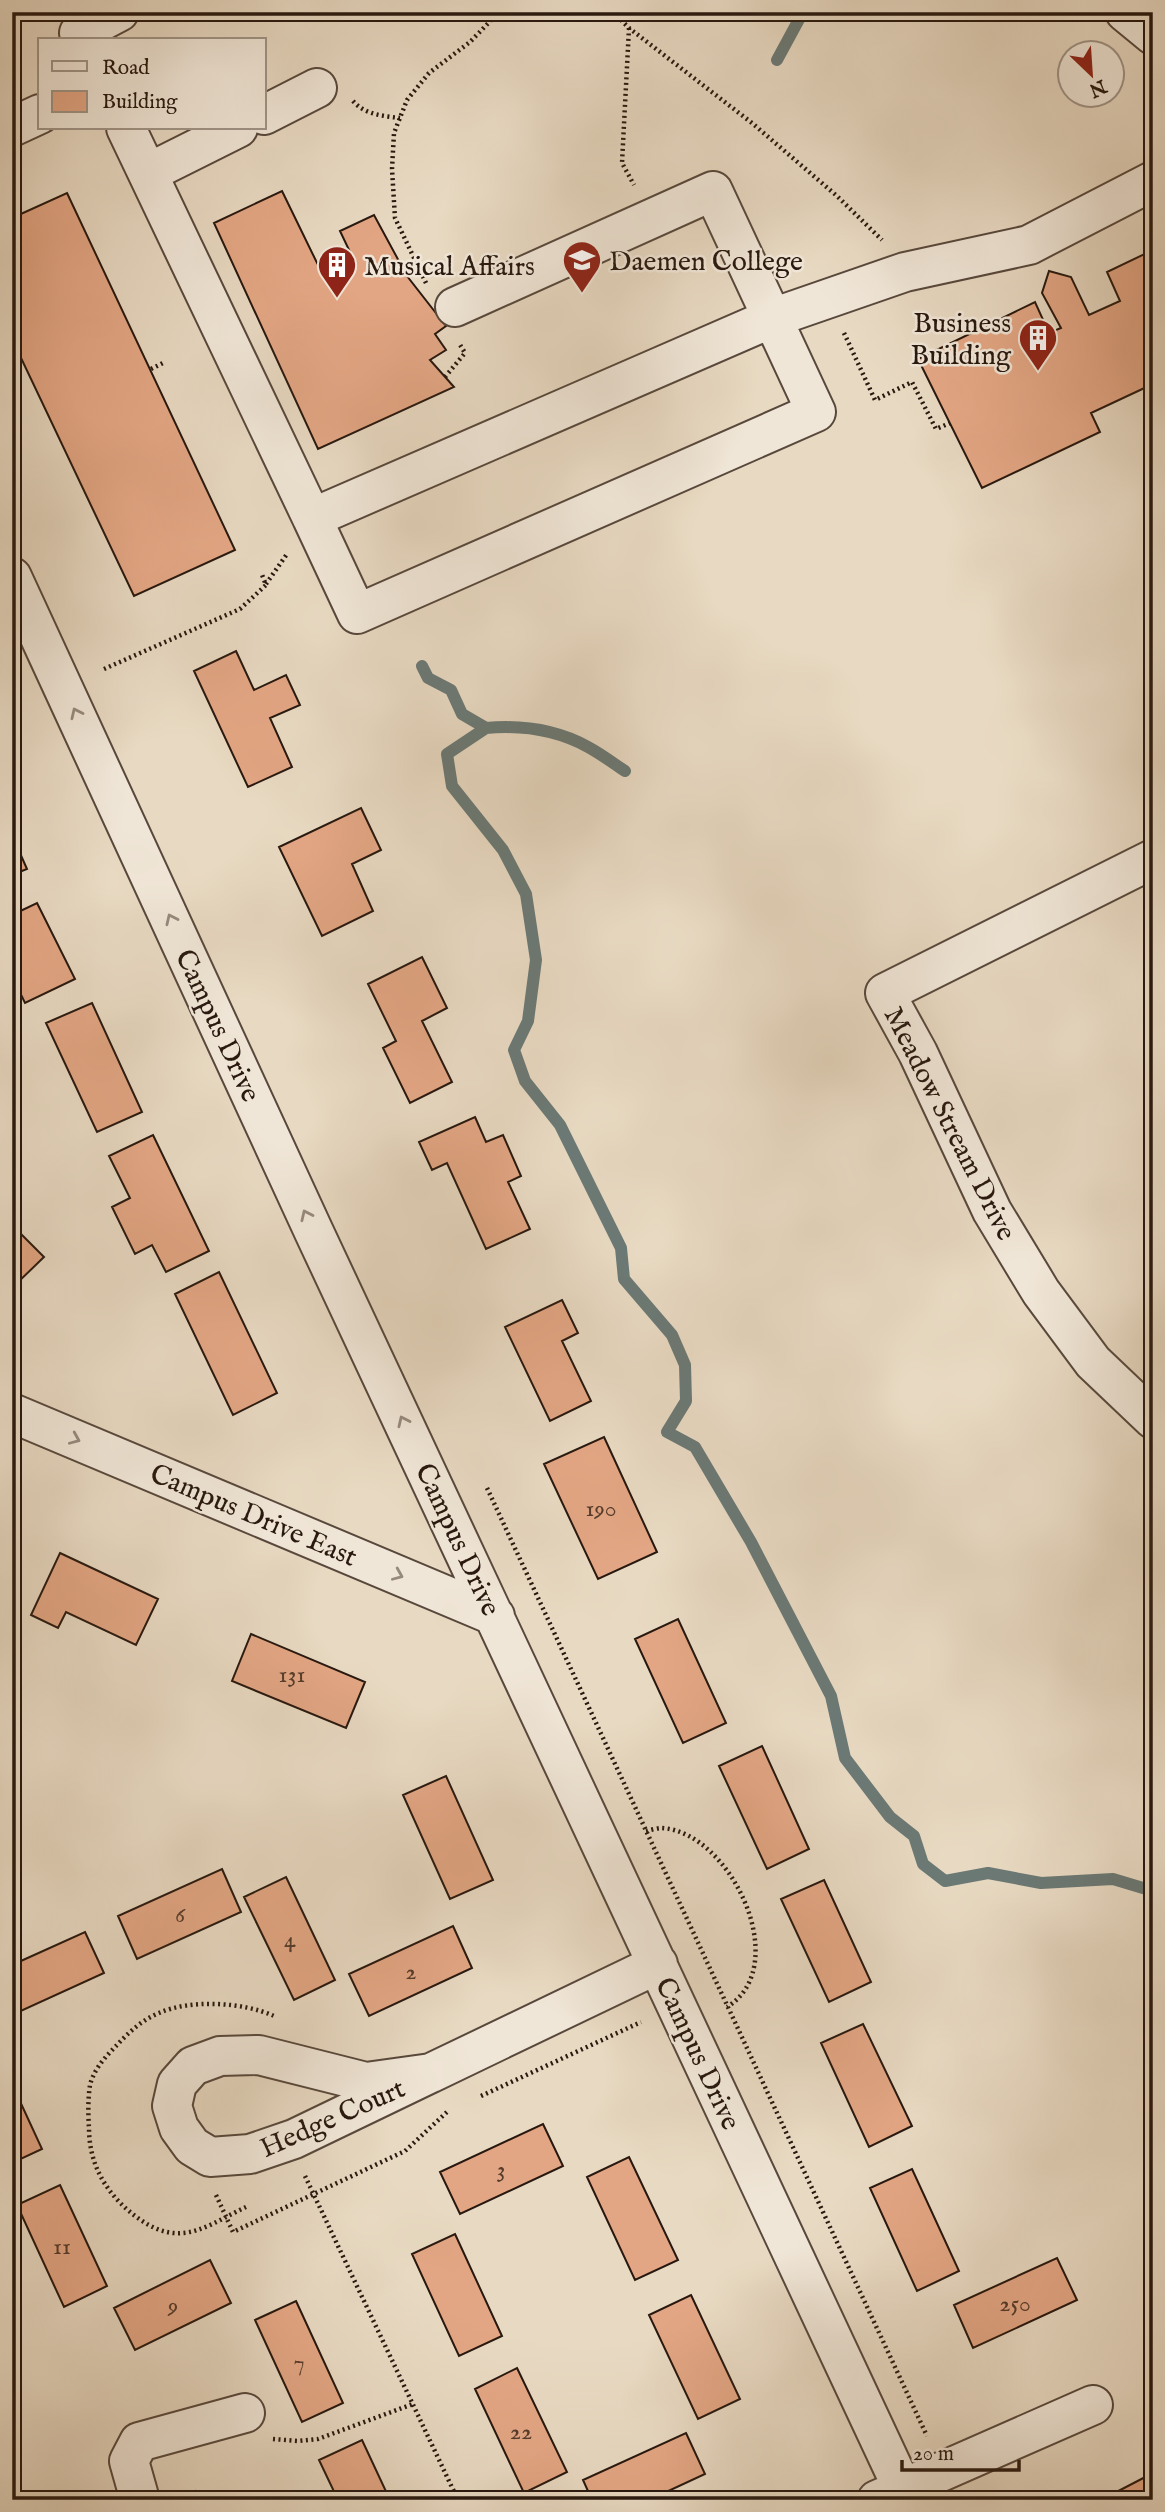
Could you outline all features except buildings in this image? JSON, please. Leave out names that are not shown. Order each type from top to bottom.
[{"type":"street","points":[[77,29],[119,12]]},
{"type":"street","points":[[1125,12],[1153,35]]},
{"type":"street","points":[[266,114],[334,93]]},
{"type":"street","points":[[12,127],[38,115]]},
{"type":"street","points":[[127,130],[357,614],[816,412],[713,191],[447,312]]},
{"type":"street","points":[[148,173],[234,130]]},
{"type":"street","points":[[312,517],[772,318],[905,272],[1028,245],[1153,181]]},
{"type":"street","name":"Campus Drive","points":[[12,577],[314,1232],[658,1964],[896,2496]]},
{"type":"street","name":"Meadow Stream Drive","points":[[1153,859],[885,993],[918,1053],[992,1211],[1041,1292],[1093,1362],[1153,1419]]},
{"type":"street","name":"Campus Drive East","points":[[12,1413],[495,1616]]},
{"type":"street","name":"Hedge Court","points":[[431,2073],[366,2082],[259,2055],[220,2056],[193,2066],[177,2084],[172,2106],[179,2127],[192,2146],[210,2157],[250,2154],[294,2139],[658,1964]]},
{"type":"street","points":[[896,2496],[1093,2405]]},
{"type":"street","points":[[140,2500],[129,2461],[139,2442],[257,2425]]},
{"type":"path","points":[[445,377],[465,354],[447,312],[396,218],[392,169],[394,133],[407,100],[429,73],[470,42],[499,12]]},
{"type":"path","points":[[613,12],[629,28],[752,123],[837,196],[877,234],[905,272]]},
{"type":"path","points":[[334,93],[376,115],[400,118]]},
{"type":"path","points":[[12,205],[18,216]]},
{"type":"path","points":[[843,331],[876,400],[912,382],[936,429],[950,423]]},
{"type":"path","points":[[151,369],[165,362]]},
{"type":"path","points":[[104,669],[240,610],[266,585],[287,554]]},
{"type":"path","points":[[261,572],[266,585]]},
{"type":"path","points":[[487,1488],[931,2445]]},
{"type":"path","points":[[639,1834],[661,1828],[682,1833],[723,1864],[738,1884],[752,1923],[755,1961],[750,1984],[740,1999],[717,2012]]},
{"type":"path","points":[[469,2102],[642,2022]]},
{"type":"path","points":[[212,2187],[233,2232],[405,2151],[444,2113],[457,2107]]},
{"type":"path","points":[[305,2175],[458,2500]]},
{"type":"path","points":[[257,2425],[298,2441],[318,2439],[413,2404]]},
{"type":"waterway","points":[[777,60],[803,12]]},
{"type":"waterway","points":[[422,666],[428,678],[451,690],[462,714],[486,728],[447,754],[452,786],[503,850],[526,894],[536,960],[528,1021],[514,1050],[525,1081],[560,1125],[621,1248],[624,1279],[672,1335],[685,1365],[686,1401],[667,1432],[695,1447],[751,1542],[831,1696],[845,1758],[890,1817],[914,1836],[923,1864],[945,1881],[988,1873],[1041,1883],[1113,1879],[1153,1891]]},
{"type":"waterway","points":[[486,728],[525,728],[564,736],[593,750],[625,771]]},
{"type":"place","name":"Daemen College","points":[[582,294]]},
{"type":"place","name":"Musical Affairs","points":[[337,299]]},
{"type":"place","name":"Business Building","points":[[1038,372]]}]
